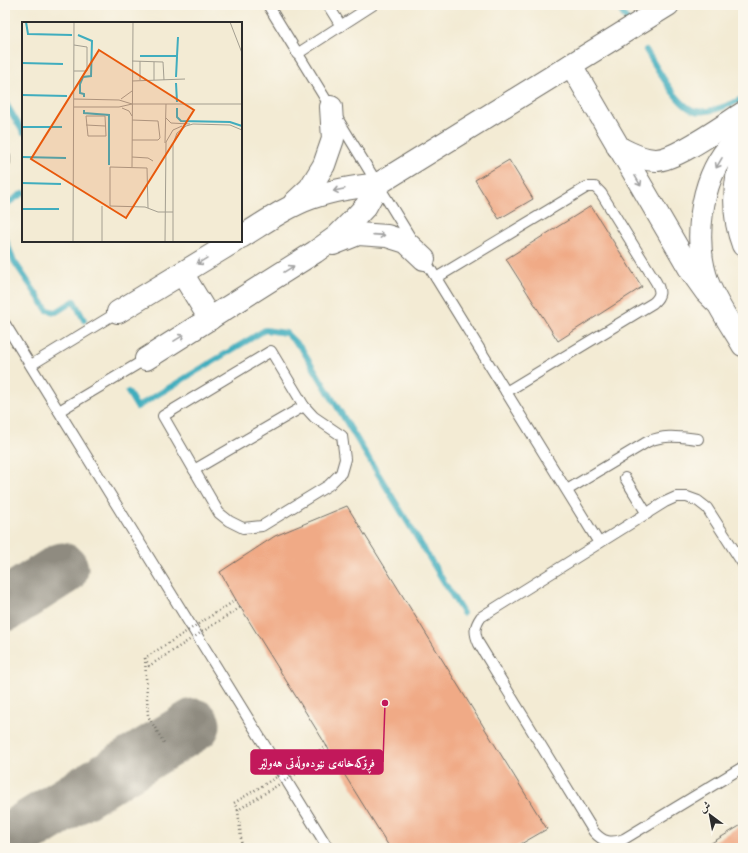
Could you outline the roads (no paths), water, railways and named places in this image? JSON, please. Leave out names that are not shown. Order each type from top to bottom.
[{"type":"street","points":[[242,236],[289,208],[311,198],[329,192],[378,184],[668,5]]},
{"type":"street","points":[[571,65],[691,271],[706,292],[718,303]]},
{"type":"street","points":[[289,208],[310,188],[324,165],[333,139],[331,107]]},
{"type":"street","points":[[618,147],[643,158],[656,160],[669,158],[743,113]]},
{"type":"street","points":[[743,132],[727,148],[707,190],[702,214],[700,236],[702,260],[708,282],[718,303],[743,344]]},
{"type":"street","points":[[743,154],[739,165],[735,191],[736,217],[743,245]]},
{"type":"street","points":[[146,359],[315,252],[336,237],[366,206],[378,184]]},
{"type":"street","points":[[315,252],[358,234],[387,236],[406,242],[424,259]]},
{"type":"street","points":[[118,312],[233,242]]},
{"type":"street","points":[[182,274],[210,319]]},
{"type":"lane","points":[[268,5],[599,544]]},
{"type":"lane","points":[[328,5],[341,26]]},
{"type":"lane","points":[[297,54],[373,5]]},
{"type":"lane","points":[[5,157],[5,162]]},
{"type":"lane","points":[[436,278],[587,187],[595,187],[601,193],[656,282],[660,289],[659,297],[653,303],[506,392]]},
{"type":"lane","points":[[31,366],[118,312]]},
{"type":"lane","points":[[5,324],[328,848]]},
{"type":"lane","points":[[271,351],[304,406],[314,417],[342,436],[345,459],[341,473],[328,485],[262,526],[243,528],[228,521],[219,513],[163,416],[271,351]]},
{"type":"lane","points":[[59,411],[146,359]]},
{"type":"lane","points":[[194,470],[304,406]]},
{"type":"lane","points":[[567,490],[647,442],[657,438],[667,436],[698,439]]},
{"type":"lane","points":[[625,478],[647,514]]},
{"type":"lane","points":[[742,771],[611,845],[599,838],[594,832],[479,644],[475,635],[476,625],[481,617],[665,502],[676,497],[687,496],[698,501],[707,508],[743,564]]},
{"type":"waterway","points":[[617,5],[629,23]]},
{"type":"waterway","points":[[646,50],[661,76],[675,95],[689,108],[701,112],[714,110],[727,106],[743,98]]},
{"type":"waterway","points":[[5,102],[22,130]]},
{"type":"waterway","points":[[5,205],[22,194]]},
{"type":"waterway","points":[[5,238],[14,261],[47,310],[56,312],[74,301],[84,320]]},
{"type":"waterway","points":[[128,392],[137,407],[265,330],[286,333],[302,349],[463,613]]},
{"type":"place","name":"فڕۆکەخانەی نێودەوڵەتی هەولێر","points":[[385,703]]}]
